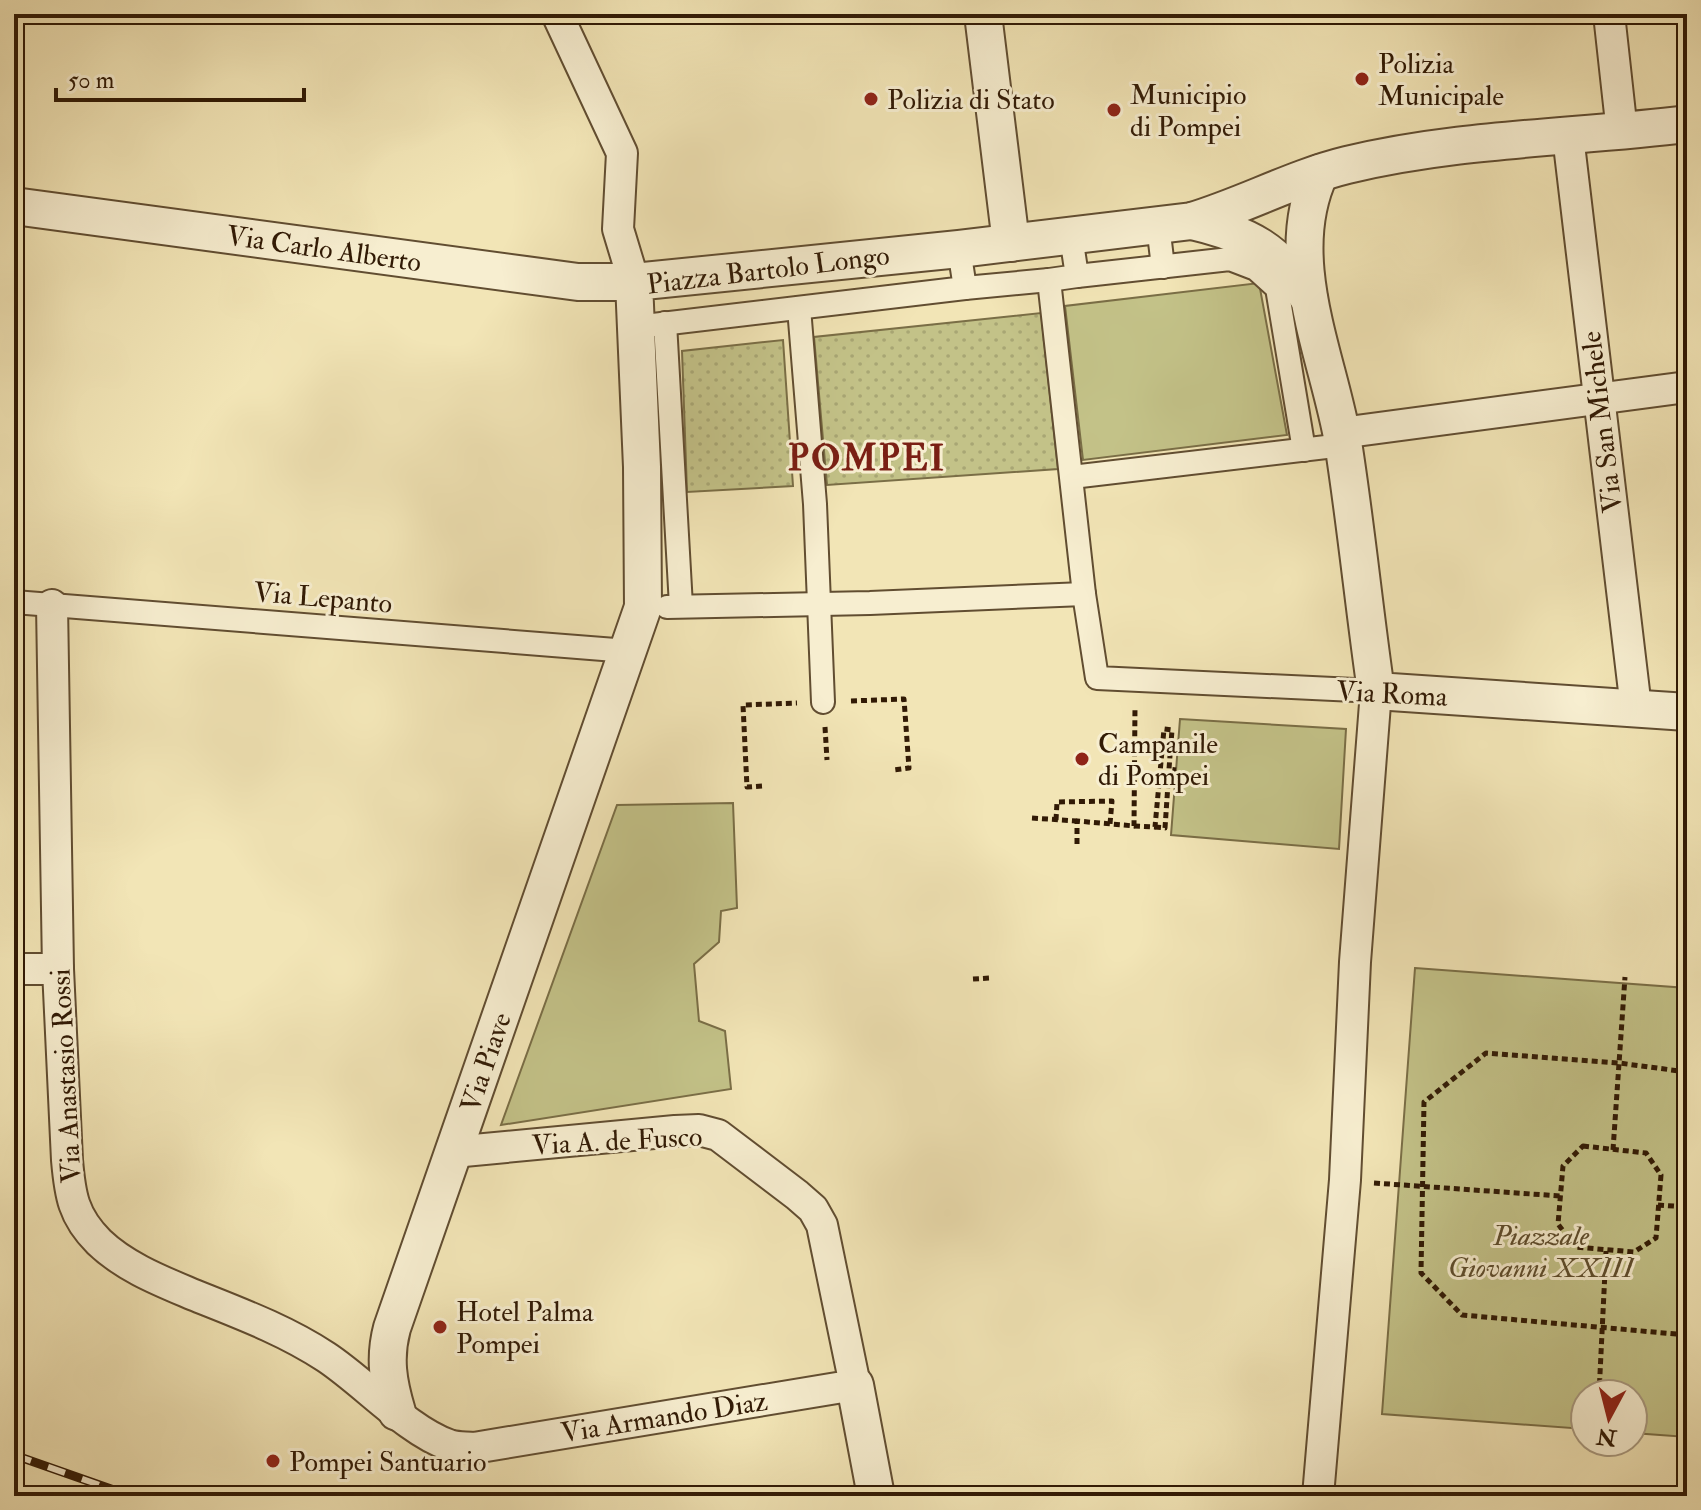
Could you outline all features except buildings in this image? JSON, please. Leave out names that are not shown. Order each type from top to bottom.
[{"type":"street","points":[[557,14],[622,153],[618,229],[634,282]]},
{"type":"street","points":[[983,14],[1011,243]]},
{"type":"street","points":[[1609,14],[1622,132]]},
{"type":"street","points":[[1320,173],[1375,159],[1471,143],[1687,124]]},
{"type":"street","name":"Via San Michele","points":[[1568,136],[1636,708]]},
{"type":"street","name":"Piazza Bartolo Longo","points":[[606,714],[643,607],[642,467],[650,325],[634,282],[959,249],[1175,223],[1224,211],[1320,173]]},
{"type":"street","name":"Piazza Bartolo Longo","points":[[1320,173],[1306,213],[1310,300],[1306,359],[1342,439],[1376,691]]},
{"type":"street","name":"Via Carlo Alberto","points":[[14,206],[578,282],[634,282]]},
{"type":"street","points":[[1163,267],[1175,223]]},
{"type":"street","name":"Piazza Bartolo Longo","points":[[1175,223],[1224,228],[1253,240],[1276,257],[1295,277],[1310,300]]},
{"type":"street","points":[[1071,236],[1077,276]]},
{"type":"street","points":[[959,249],[965,288]]},
{"type":"street","points":[[1049,280],[1084,594],[674,607],[650,325],[1230,259],[1256,269],[1277,288],[1306,359],[1304,450]]},
{"type":"street","name":"Piazza Bartolo Longo","points":[[799,308],[815,504],[823,702]]},
{"type":"street","points":[[1072,477],[1304,450],[1342,439],[1687,387]]},
{"type":"street","name":"Via Roma","points":[[1084,594],[1097,678],[1376,691],[1687,712]]},
{"type":"street","name":"Via Lepanto","points":[[14,602],[628,651]]},
{"type":"street","name":"Via Anastasio Rossi","points":[[52,605],[58,969],[69,1188],[77,1215],[100,1242],[127,1263],[302,1342],[328,1358],[428,1435],[451,1446],[474,1448]]},
{"type":"street","points":[[1318,1496],[1345,1180],[1355,962],[1376,691]]},
{"type":"street","name":"Via Piave","points":[[397,1412],[389,1385],[386,1352],[392,1328],[606,714]]},
{"type":"street","points":[[14,969],[58,969]]},
{"type":"street","name":"Via A. de Fusco","points":[[453,1152],[675,1131],[699,1130],[718,1135],[797,1195],[813,1209],[822,1225],[855,1385]]},
{"type":"street","points":[[855,1385],[876,1496]]},
{"type":"street","name":"Via Armando Diaz","points":[[474,1448],[855,1385]]},
{"type":"path","points":[[1134,826],[1136,680]]},
{"type":"path","points":[[762,786],[747,787],[743,705],[904,699],[909,768],[893,770]]},
{"type":"path","points":[[1032,818],[1165,828],[1172,770],[1172,730],[1164,729],[1155,827]]},
{"type":"path","points":[[1056,820],[1057,802],[1086,799],[1112,801],[1110,824]]},
{"type":"path","points":[[1077,821],[1077,844]]},
{"type":"path","points":[[1613,1150],[1625,977]]},
{"type":"path","points":[[973,979],[990,978]]},
{"type":"path","points":[[1687,1072],[1619,1063],[1486,1053],[1424,1102],[1421,1187],[1421,1273],[1462,1315],[1687,1335]]},
{"type":"path","points":[[1583,1146],[1613,1150],[1646,1153],[1661,1175],[1656,1238],[1634,1252],[1575,1247],[1558,1224],[1563,1166],[1583,1146]]},
{"type":"path","points":[[1345,1180],[1560,1196]]},
{"type":"path","points":[[1658,1205],[1687,1207]]},
{"type":"path","points":[[1600,1378],[1606,1251]]},
{"type":"green space","points":[[1259,283],[1287,435],[1083,460],[1065,306]]},
{"type":"green space","points":[[1041,313],[1058,469],[827,485],[814,337]]},
{"type":"green space","points":[[783,340],[793,486],[687,492],[682,351]]},
{"type":"green space","points":[[1180,719],[1346,729],[1339,849],[1171,835]]},
{"type":"green space","points":[[733,803],[737,908],[721,911],[719,942],[694,964],[699,1021],[725,1031],[731,1089],[501,1125],[617,805]]},
{"type":"green space","name":"Piazzale Giovanni XXIII","points":[[1415,968],[1687,988],[1687,1437],[1649,1434],[1649,1378],[1569,1378],[1569,1428],[1382,1414]]},
{"type":"railway","points":[[14,1455],[131,1496]]},
{"type":"place","name":"Polizia Municipale","points":[[1362,79]]},
{"type":"place","name":"Polizia di Stato","points":[[871,99]]},
{"type":"place","name":"Municipio di Pompei","points":[[1114,110]]},
{"type":"place","name":"Campanile di Pompei","points":[[1082,759]]},
{"type":"place","name":"Hotel Palma Pompei","points":[[440,1327]]},
{"type":"place","name":"Pompei Santuario","points":[[273,1461]]},
{"type":"district","name":"POMPEI","points":[[867,457]]}]
